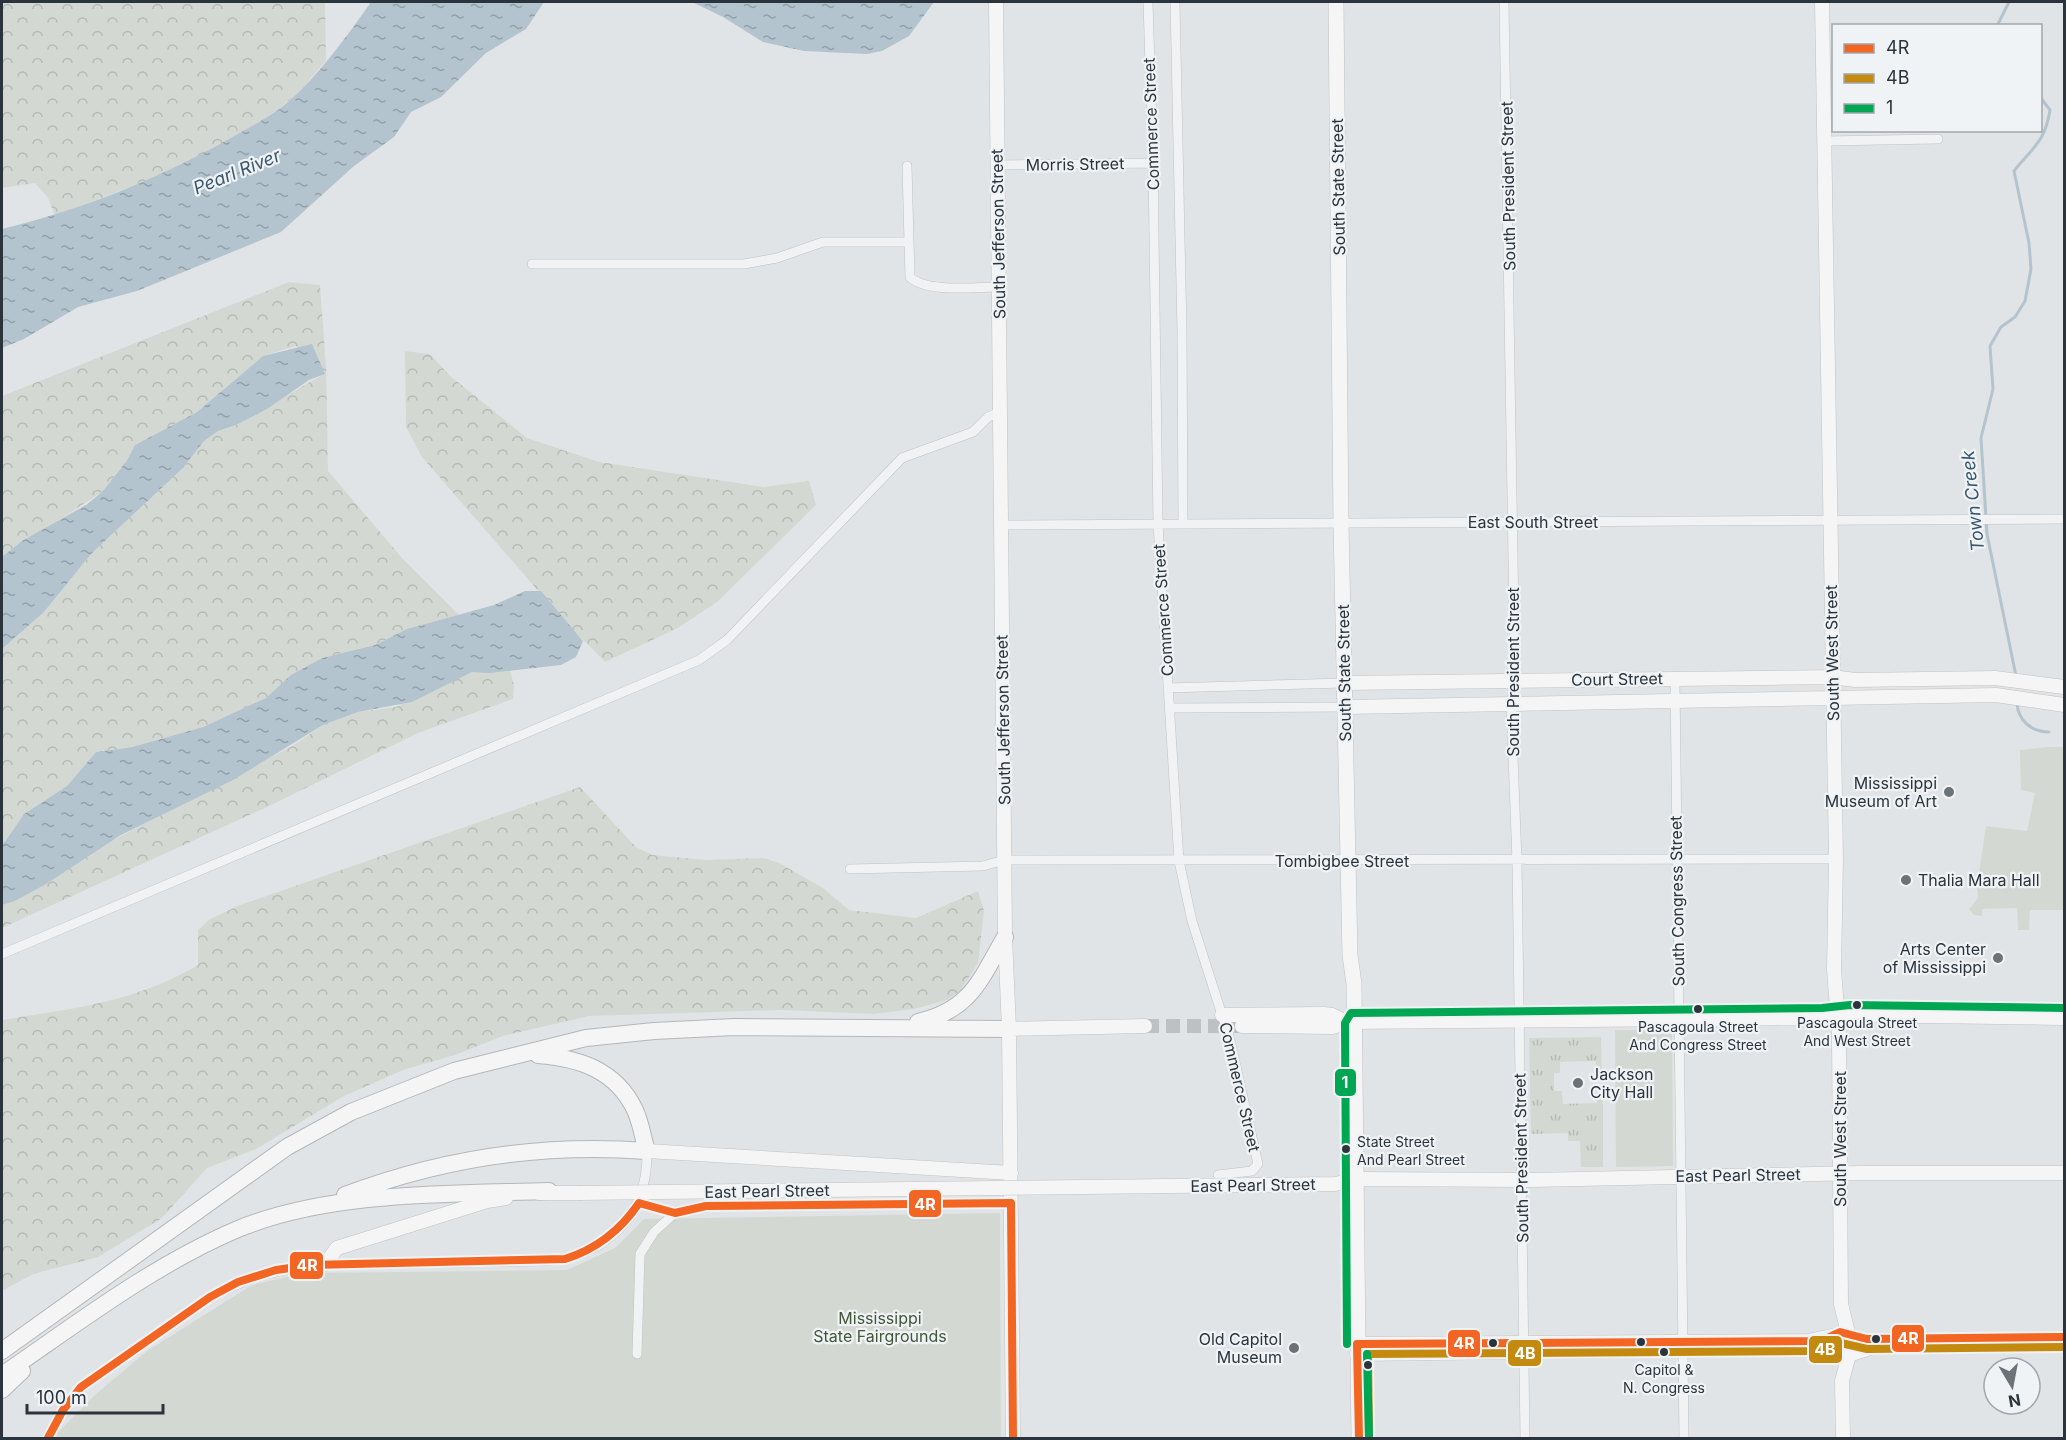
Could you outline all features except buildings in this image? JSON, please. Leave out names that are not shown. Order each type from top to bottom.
[{"type":"highway","points":[[888,1028],[936,1018],[959,1006],[977,987],[1005,937]]},
{"type":"highway","points":[[2,1351],[287,1147],[351,1112],[454,1071],[586,1038],[654,1030],[734,1026],[1009,1029]]},
{"type":"highway","points":[[305,1210],[364,1187],[478,1157],[551,1148],[598,1147],[647,1151],[635,1111],[623,1092],[606,1075],[589,1064],[568,1057],[523,1054]]},
{"type":"highway","points":[[2,1375],[178,1257],[240,1228],[305,1210],[367,1199],[549,1191]]},
{"type":"highway","points":[[2,1340],[39,1325]]},
{"type":"highway","points":[[2,1390],[62,1334]]},
{"type":"main road","name":"South State Street","points":[[1336,2],[1341,523],[1350,955],[1354,984],[1350,1022],[1357,1179],[1355,1194],[1359,1438]]},
{"type":"street","name":"Commerce Street","points":[[1148,2],[1153,163],[1158,524],[1179,861],[1192,921],[1222,1015],[1258,1164],[1252,1171],[1218,1175]]},
{"type":"street","name":"Commerce Street","points":[[1174,2],[1182,320],[1183,524]]},
{"type":"street","name":"South President Street","points":[[1504,2],[1515,681],[1511,704],[1517,861],[1525,1438]]},
{"type":"street","name":"South West Street","points":[[1822,2],[1828,60],[1825,141],[1829,520],[1836,859],[1834,970],[1838,1016],[1842,1335]]},
{"type":"street","name":"South Jefferson Street","points":[[999,5],[997,165],[1013,1438]]},
{"type":"street","points":[[1825,141],[1938,139]]},
{"type":"street","name":"Morris Street","points":[[997,165],[1153,163]]},
{"type":"street","points":[[907,166],[910,277],[915,282],[930,286],[999,287]]},
{"type":"street","points":[[532,264],[744,264],[777,258],[823,242],[909,242]]},
{"type":"street","points":[[2,954],[699,660],[727,640],[902,458],[973,432],[988,417],[1000,412]]},
{"type":"street","name":"East South Street","points":[[1001,525],[2064,519]]},
{"type":"street","name":"Court Street","points":[[1168,688],[1344,683],[1832,677],[1855,680],[1995,678],[2061,687]]},
{"type":"street","name":"South Congress Street","points":[[1675,679],[1679,1176],[1684,1438]]},
{"type":"street","name":"Court Street","points":[[1169,708],[1674,703],[1996,695],[2060,704]]},
{"type":"street","name":"Tombigbee Street","points":[[850,869],[983,866],[1004,860],[1836,859]]},
{"type":"street","points":[[1222,1015],[1324,1014],[1350,1022]]},
{"type":"street","points":[[1242,1026],[1333,1027],[1350,1022],[1838,1016],[2064,1018]]},
{"type":"street","points":[[1009,1029],[1145,1026]]},
{"type":"street","points":[[48,1438],[63,1410],[81,1387],[210,1297],[238,1282],[276,1270],[325,1264],[565,1259],[580,1256],[609,1238],[639,1203],[646,1177],[647,1151],[1011,1173]]},
{"type":"street","name":"East Pearl Street","points":[[325,1264],[337,1248],[487,1201],[549,1191],[580,1193],[1335,1184],[1357,1179],[1521,1180],[1840,1173],[2064,1173]]},
{"type":"street","points":[[639,1203],[675,1213],[706,1206],[1011,1203]]},
{"type":"street","points":[[637,1354],[639,1254],[654,1232],[675,1213]]},
{"type":"street","points":[[1842,1335],[1854,1344],[1842,1353]]},
{"type":"street","points":[[1842,1335],[1829,1344],[1842,1353]]},
{"type":"street","points":[[1357,1349],[1682,1345],[1815,1341],[1842,1335],[1867,1340],[2064,1337]]},
{"type":"street","points":[[1682,1345],[1811,1348],[1842,1353],[1873,1347],[2064,1344]]},
{"type":"street","points":[[1842,1353],[1843,1438]]},
{"type":"green space","points":[[2,2],[325,2],[326,61],[291,100],[232,139],[174,168],[55,216],[48,198],[35,183],[2,188]]},
{"type":"green space","points":[[289,282],[320,285],[326,366],[328,471],[403,559],[459,615],[407,629],[375,645],[322,658],[291,676],[266,698],[203,727],[132,747],[96,752],[67,786],[24,814],[2,846],[2,649],[44,612],[91,554],[183,468],[204,441],[218,431],[236,425],[324,374],[296,346],[263,356],[197,412],[135,445],[126,462],[102,492],[2,557],[2,396]]},
{"type":"green space","points":[[405,351],[430,354],[449,375],[527,438],[599,462],[764,487],[809,481],[816,505],[717,602],[678,628],[605,662],[560,616],[422,457],[406,427]]},
{"type":"green space","points":[[510,671],[514,685],[513,699],[418,733],[265,808],[2,928],[2,905],[15,901],[104,845],[294,745],[323,725],[358,712],[396,707],[472,672]]},
{"type":"green space","points":[[2064,747],[2064,910],[2030,910],[2029,930],[2018,930],[2017,908],[1982,909],[1982,916],[1974,915],[1969,909],[1978,898],[1977,887],[1986,826],[2027,831],[2035,793],[2021,790],[2020,750]]},
{"type":"green space","points":[[580,787],[636,847],[652,855],[706,860],[764,858],[779,863],[823,888],[849,910],[916,918],[978,891],[984,911],[978,963],[960,991],[947,1000],[914,1009],[874,1014],[783,1010],[589,1016],[503,1036],[455,1055],[403,1070],[344,1096],[256,1149],[207,1168],[162,1218],[98,1257],[33,1274],[2,1291],[2,1020],[103,1002],[150,988],[198,965],[198,930],[210,919],[240,905]]},
{"type":"green space","points":[[1615,1030],[1672,1030],[1673,1166],[1616,1167]]},
{"type":"green space","points":[[1601,1037],[1602,1074],[1597,1074],[1596,1061],[1560,1062],[1560,1073],[1554,1073],[1554,1091],[1562,1091],[1563,1104],[1597,1103],[1597,1092],[1603,1091],[1603,1167],[1581,1167],[1580,1141],[1568,1141],[1568,1133],[1531,1134],[1529,1038]]},
{"type":"green space","name":"Mississippi State Fairgrounds","points":[[1000,1213],[1001,1438],[56,1438],[59,1431],[96,1394],[147,1351],[252,1285],[304,1273],[567,1270],[615,1248],[644,1219]]},
{"type":"water","name":"Pearl River","points":[[371,2],[544,2],[526,29],[486,53],[441,97],[411,112],[394,137],[354,166],[281,232],[137,291],[78,307],[24,339],[2,348],[2,229],[61,213],[147,180],[202,154],[266,118],[287,103],[321,68]]},
{"type":"water","points":[[692,2],[934,2],[909,36],[882,51],[867,54],[804,51],[763,42],[723,17]]},
{"type":"water","points":[[312,344],[325,374],[309,380],[267,409],[236,425],[218,431],[204,441],[183,468],[91,554],[44,612],[2,649],[2,557],[22,541],[86,505],[102,492],[126,462],[135,445],[197,412],[263,356]]},
{"type":"water","points":[[525,591],[541,591],[583,641],[576,657],[561,665],[489,673],[472,672],[412,702],[358,712],[323,725],[233,780],[121,835],[46,884],[15,901],[2,905],[2,846],[24,814],[67,786],[96,752],[132,747],[203,727],[266,698],[291,675],[322,658],[375,645],[407,629],[494,605]]},
{"type":"waterway","name":"Town Creek","points":[[1998,24],[2009,2]]},
{"type":"waterway","name":"Town Creek","points":[[2016,676],[1987,534],[1981,438],[1993,389],[1990,346],[2001,327],[2015,317],[2025,301],[2031,269],[2029,243],[2014,171],[2037,144],[2045,130],[2050,110],[2042,100]]},
{"type":"waterway","name":"Town Creek","points":[[2017,703],[2020,715],[2027,724],[2037,730],[2049,732]]},
{"type":"tunnel","points":[[1145,1026],[1242,1026]]},
{"type":"transit line","name":"1","points":[[1347,1344],[1345,1023],[1351,1013],[1822,1008],[1850,1005],[2064,1008]]},
{"type":"transit line","name":"4R","points":[[48,1438],[63,1410],[81,1387],[210,1297],[238,1282],[276,1270],[311,1265],[565,1259],[607,1238],[639,1203],[675,1213],[706,1206],[1011,1203],[1013,1438]]},
{"type":"transit line","name":"4R","points":[[1359,1438],[1357,1344],[1808,1341],[1825,1339],[1840,1332],[1867,1339],[2064,1337]]},
{"type":"transit line","name":"4B","points":[[1369,1438],[1368,1354],[1808,1351],[1827,1349],[1841,1343],[1867,1349],[2064,1347]]},
{"type":"transit line","name":"1","points":[[1367,1354],[1369,1438]]},
{"type":"place","name":"Mississippi Museum of Art","points":[[1949,792]]},
{"type":"place","name":"Thalia Mara Hall","points":[[1906,880]]},
{"type":"place","name":"Arts Center of Mississippi","points":[[1998,958]]},
{"type":"place","name":"Pascagoula Street And West Street","points":[[1857,1005]]},
{"type":"place","name":"Pascagoula Street And Congress Street","points":[[1698,1009]]},
{"type":"place","name":"Jackson City Hall","points":[[1578,1083]]},
{"type":"place","name":"State Street And Pearl Street","points":[[1346,1149]]},
{"type":"place","name":"Old Capitol Museum","points":[[1294,1348]]},
{"type":"place","name":"Capitol & N. Congress","points":[[1664,1352]]}]
